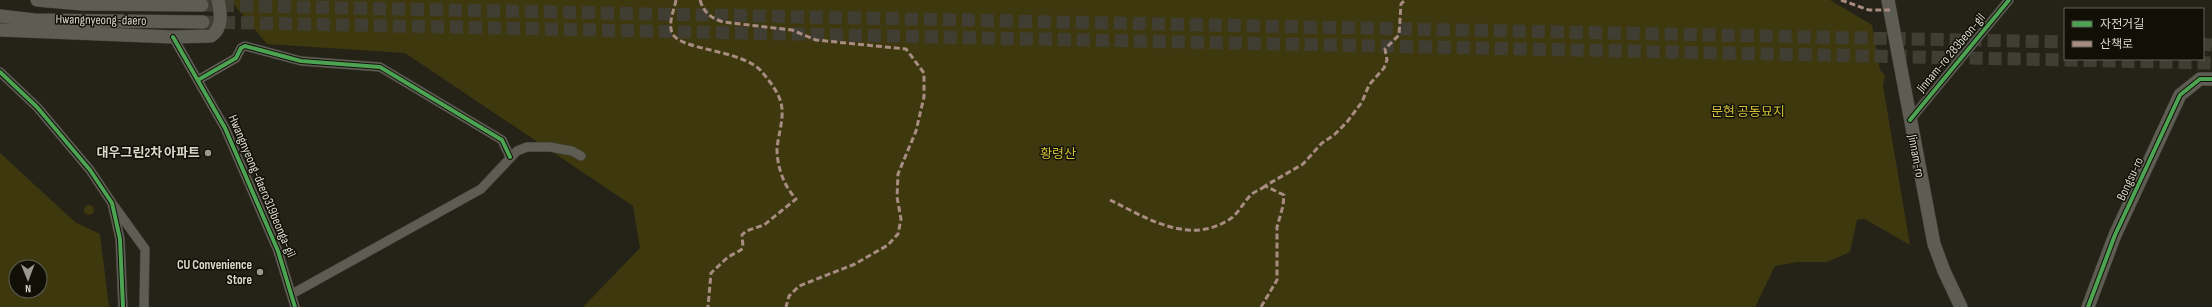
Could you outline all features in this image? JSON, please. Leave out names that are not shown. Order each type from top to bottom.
[{"type":"main road","name":"Hwangnyeong-daero","points":[[37,0],[82,4],[202,5]]},
{"type":"main road","points":[[0,30],[173,37],[211,36],[217,33],[220,26],[218,0]]},
{"type":"main road","name":"Jinnam-ro","points":[[1888,0],[1934,244],[1944,271],[1961,307]]},
{"type":"main road","name":"Hwangnyeong-daero","points":[[0,16],[34,20],[203,22]]},
{"type":"main road","name":"Bongsu-ro","points":[[2088,307],[2115,235],[2180,95],[2200,79],[2212,79]]},
{"type":"street","name":"Jinnam-ro 283beon-gil","points":[[1910,120],[2009,0]]},
{"type":"street","name":"Hwangnyeong-daero319beonga-gil","points":[[173,37],[225,128],[278,251],[296,307]]},
{"type":"street","points":[[198,80],[236,58],[240,48],[245,46],[301,61],[380,67],[502,140],[510,157]]},
{"type":"street","points":[[0,72],[37,107],[90,170],[145,249],[144,307]]},
{"type":"street","points":[[292,294],[481,189],[517,151],[527,147],[550,147],[572,151],[581,156]]},
{"type":"street","points":[[112,203],[120,239],[123,307]]},
{"type":"green space","name":"황령산","points":[[230,0],[1830,0],[1872,25],[1880,70],[1885,75],[1883,86],[1910,245],[1865,219],[1857,220],[1850,252],[1827,262],[1798,262],[1775,266],[1755,307],[583,307],[640,248],[633,206],[405,53],[267,44]]},
{"type":"green space","points":[[0,153],[75,222],[100,234],[109,307],[0,307]]},
{"type":"green space","points":[[87,205],[91,205],[93,206],[93,214],[87,215],[84,212],[84,208]]},
{"type":"tunnel","points":[[202,5],[2064,42]]},
{"type":"tunnel","points":[[203,22],[2064,60]]},
{"type":"tunnel","points":[[2204,44],[2212,45]]},
{"type":"tunnel","points":[[2065,60],[2212,63]]},
{"type":"marked path","points":[[676,0],[672,16],[671,29],[672,33],[677,39],[699,47],[727,54],[753,64],[762,72],[775,89],[780,99],[782,109],[782,119],[777,149],[778,163],[782,176],[796,199],[764,225],[746,231],[742,235],[743,247],[741,250],[728,257],[711,273],[708,307]]},
{"type":"marked path","points":[[700,0],[708,14],[723,22],[792,30],[816,40],[906,49],[924,73],[924,97],[916,131],[898,174],[897,197],[901,219],[898,234],[888,245],[855,264],[799,286],[789,296],[786,307]]},
{"type":"marked path","points":[[1261,307],[1277,280],[1277,227],[1283,206],[1284,195],[1265,186],[1303,164],[1322,143],[1334,135],[1347,122],[1362,102],[1369,85],[1384,68],[1387,60],[1385,49],[1399,35],[1401,4],[1405,0]]},
{"type":"marked path","points":[[1841,0],[1869,10],[1890,10]]},
{"type":"marked path","points":[[1110,200],[1153,221],[1184,230],[1199,230],[1215,227],[1230,219],[1236,214],[1252,194],[1265,186]]},
{"type":"cycle path","points":[[1910,120],[2009,0]]},
{"type":"cycle path","points":[[173,37],[225,128],[278,251],[295,307]]},
{"type":"cycle path","points":[[198,80],[236,58],[241,48],[245,46],[301,61],[380,67],[502,140],[510,157]]},
{"type":"cycle path","points":[[0,72],[37,107],[90,170],[112,203],[120,239],[123,307]]},
{"type":"cycle path","points":[[2088,307],[2115,235],[2180,95],[2200,79],[2212,79]]},
{"type":"place","name":"대우그린2차 아파트","points":[[208,153]]},
{"type":"place","name":"CU Convenience Store","points":[[260,272]]},
{"type":"park label","name":"문현 공동묘지","points":[[1748,112]]}]
